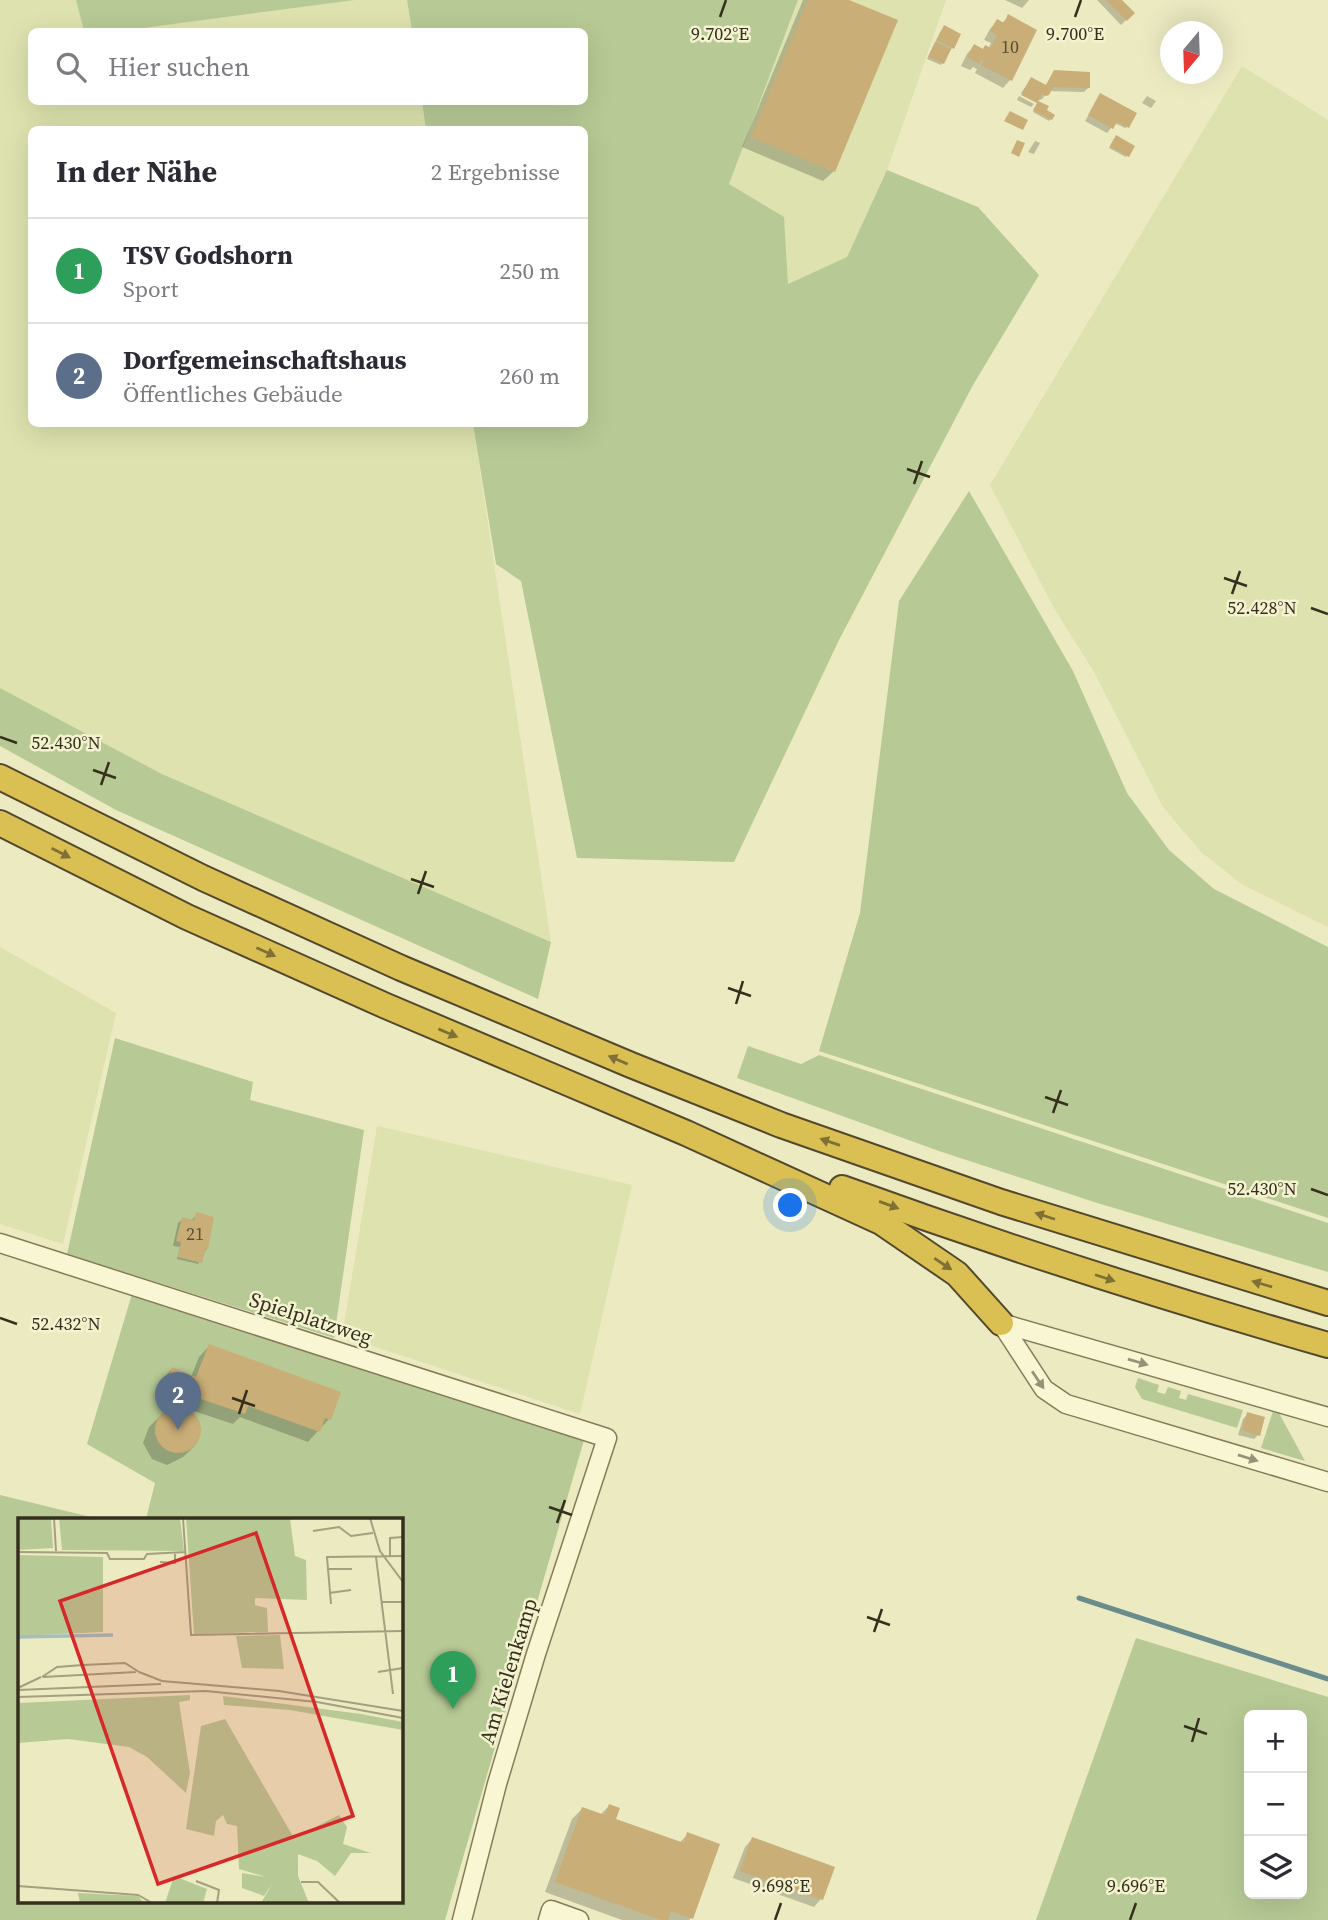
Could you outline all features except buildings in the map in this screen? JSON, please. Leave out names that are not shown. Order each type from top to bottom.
[{"type":"highway","points":[[0,777],[203,878],[401,968],[768,1120],[1001,1202],[1328,1303]]},
{"type":"highway","points":[[0,823],[212,928],[398,1012],[686,1133],[880,1222],[957,1274],[1002,1323]]},
{"type":"highway","points":[[686,1133],[988,1241],[1215,1313],[1328,1345]]},
{"type":"street","name":"Spielplatzweg","points":[[0,1242],[607,1438]]},
{"type":"street","points":[[1002,1323],[1328,1418]]},
{"type":"street","points":[[1002,1323],[1044,1389],[1066,1404],[1328,1482]]},
{"type":"street","name":"Am Kielenkamp","points":[[463,1920],[497,1784],[528,1680],[607,1438]]},
{"type":"street","points":[[548,1920],[551,1910],[579,1920]]},
{"type":"green space","points":[[0,0],[76,0],[83,28],[28,28],[28,105],[422,105],[426,126],[28,126],[28,427],[473,427],[551,942],[162,774],[0,688]]},
{"type":"green space","points":[[76,0],[355,0],[143,28],[83,28]]},
{"type":"green space","points":[[355,0],[407,0],[412,28],[136,28]]},
{"type":"green space","points":[[407,0],[798,0],[729,184],[784,217],[788,284],[847,257],[887,170],[978,207],[1039,275],[973,385],[839,640],[734,862],[577,858],[521,581],[496,564],[473,427],[588,427],[588,126],[426,126],[422,105],[588,105],[588,28],[412,28]]},
{"type":"green space","points":[[798,0],[946,0],[887,170],[847,257],[788,284],[728,184]]},
{"type":"green space","points":[[1242,66],[1328,120],[1328,927],[1243,885],[1201,852],[1163,807],[1094,672],[1054,608],[990,485]]},
{"type":"green space","points":[[969,491],[1073,671],[1127,793],[1169,850],[1214,889],[1328,947],[1328,1218],[819,1051],[860,913],[899,601]]},
{"type":"green space","points":[[0,688],[162,774],[551,942],[538,999],[116,810],[0,746]]},
{"type":"green space","points":[[0,947],[116,1013],[63,1244],[0,1224]]},
{"type":"green space","points":[[115,1038],[253,1082],[250,1100],[364,1130],[334,1338],[67,1254]]},
{"type":"green space","points":[[748,1046],[801,1064],[819,1055],[1328,1223],[1328,1272],[1094,1202],[939,1151],[737,1078]]},
{"type":"green space","points":[[377,1126],[632,1185],[580,1414],[342,1336]]},
{"type":"green space","points":[[132,1294],[584,1440],[445,1920],[0,1920],[0,1495],[95,1518],[18,1518],[18,1902],[402,1902],[402,1518],[146,1518],[155,1483],[87,1444]]},
{"type":"green space","points":[[1138,1378],[1159,1385],[1157,1392],[1165,1394],[1168,1387],[1181,1391],[1179,1398],[1186,1400],[1188,1394],[1243,1410],[1237,1428],[1142,1399],[1135,1387]]},
{"type":"green space","points":[[1273,1411],[1279,1413],[1305,1461],[1261,1448]]},
{"type":"green space","points":[[1136,1638],[1328,1697],[1328,1920],[1036,1920]]},
{"type":"waterway","points":[[1079,1598],[1328,1679]]},
{"type":"place","name":"Dorfgemeinschaftshaus","points":[[178,1430]]},
{"type":"place","name":"TSV Godshorn","points":[[453,1709]]}]
